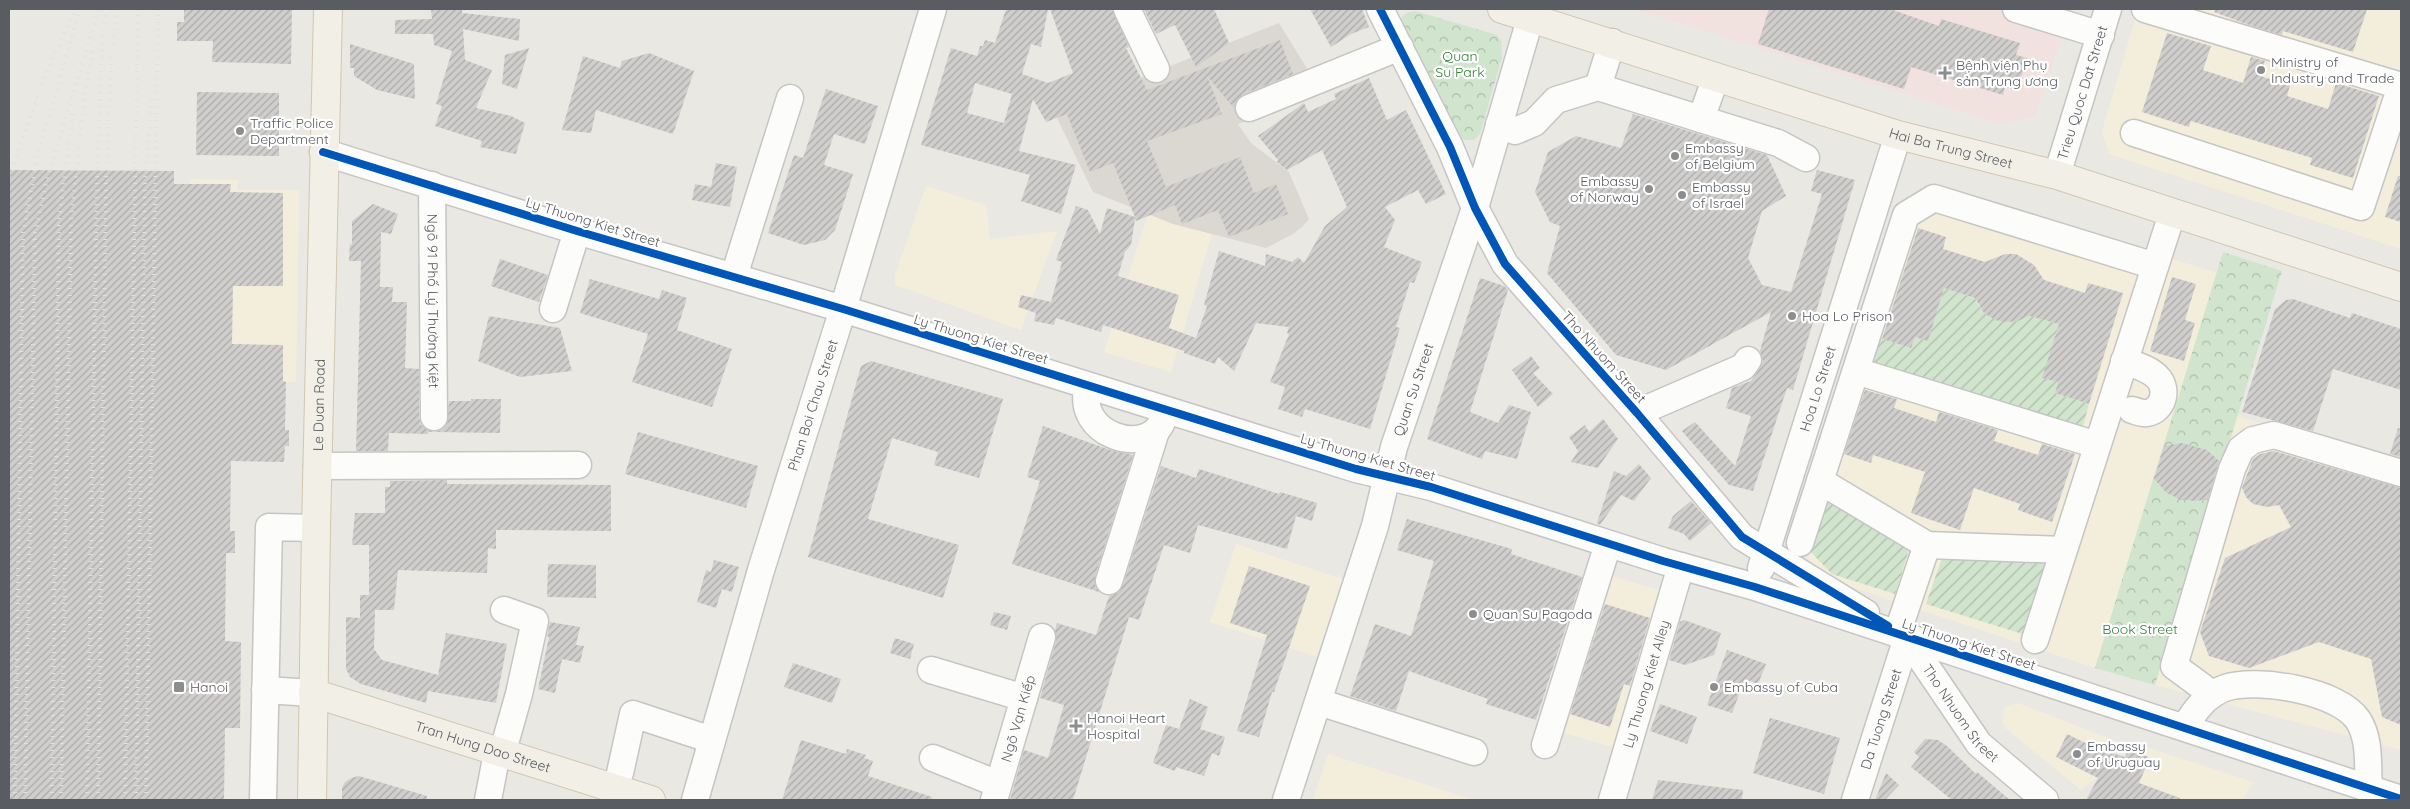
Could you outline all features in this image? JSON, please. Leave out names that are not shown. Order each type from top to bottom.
[{"type":"main road","name":"Le Duan Road","points":[[312,800],[323,152],[328,9]]},
{"type":"main road","name":"Hai Ba Trung Street","points":[[1502,9],[1532,13],[1716,77],[1898,135],[2057,175],[2401,287]]},
{"type":"main road","name":"Tran Hung Dao Street","points":[[313,693],[651,800]]},
{"type":"street","name":"Phan Boi Chau Street","points":[[695,800],[761,570],[843,309],[933,9]]},
{"type":"street","points":[[1127,9],[1156,69]]},
{"type":"street","name":"Tho Nhuom Street","points":[[1380,9],[1450,147],[1475,208],[1505,264],[1637,413],[1742,537],[1901,634],[1979,744],[2045,800]]},
{"type":"street","points":[[2016,9],[2100,35]]},
{"type":"street","name":"Trieu Quoc Dat Street","points":[[2057,175],[2108,9]]},
{"type":"street","points":[[2134,133],[2361,207],[2401,85],[2145,9]]},
{"type":"street","name":"Quan Su Street","points":[[1286,800],[1376,526],[1394,447],[1475,208],[1532,13]]},
{"type":"street","points":[[1598,87],[1612,42]]},
{"type":"street","points":[[1249,108],[1400,47]]},
{"type":"street","points":[[1701,119],[1716,77]]},
{"type":"street","points":[[1499,124],[1515,131],[1534,123],[1556,100],[1598,87],[1778,143],[1806,158]]},
{"type":"street","points":[[734,276],[790,98]]},
{"type":"street","name":"Hoa Lo Street","points":[[1755,587],[1898,135]]},
{"type":"street","name":"Ly Thuong Kiet Street","points":[[323,152],[577,231],[843,309],[1088,386],[1161,421],[1432,487],[1608,544],[1755,587],[2401,798]]},
{"type":"street","name":"Ngõ 91 Phố Lý Thường Kiệt","points":[[432,185],[434,417]]},
{"type":"street","points":[[1800,543],[1906,215],[1934,198],[2155,266]]},
{"type":"street","points":[[2035,640],[2172,214]]},
{"type":"street","points":[[553,309],[577,231]]},
{"type":"street","points":[[1637,413],[1742,368],[1748,360]]},
{"type":"street","points":[[2124,361],[2146,369],[2158,377],[2163,386],[2163,396],[2160,405],[2154,410],[2145,413],[2132,410]]},
{"type":"street","points":[[1856,371],[2097,445]]},
{"type":"street","points":[[1088,386],[1086,407],[1091,419],[1101,430],[1136,440],[1161,421]]},
{"type":"street","points":[[1109,581],[1161,421]]},
{"type":"street","points":[[2212,694],[2174,666],[2232,469],[2241,449],[2253,440],[2274,435],[2401,473]]},
{"type":"street","points":[[317,466],[578,465]]},
{"type":"street","points":[[1820,481],[1927,545],[2063,550]]},
{"type":"street","points":[[263,800],[269,527],[316,528]]},
{"type":"street","points":[[1545,745],[1608,544]]},
{"type":"street","name":"Da Tuong Street","points":[[1855,800],[1927,545]]},
{"type":"street","name":"Ly Thuong Kiet Alley","points":[[1612,800],[1681,566]]},
{"type":"street","points":[[488,800],[536,621],[504,610]]},
{"type":"street","name":"Ngõ Vạn Kiếp","points":[[996,792],[1042,637]]},
{"type":"street","points":[[931,670],[1024,698]]},
{"type":"street","points":[[2185,727],[2197,707],[2212,694],[2226,688],[2270,684],[2330,700],[2349,709],[2358,721],[2365,736],[2369,788]]},
{"type":"street","points":[[265,690],[313,693]]},
{"type":"street","points":[[1319,702],[1474,752]]},
{"type":"street","points":[[620,772],[633,714],[712,740]]},
{"type":"street","points":[[933,758],[996,792]]},
{"type":"shaded area","name":"Bệnh viện Phụ sản Trung ương","points":[[1634,9],[2072,9],[2035,116],[2000,124]]},
{"type":"shaded area","name":"Ministry of Industry and Trade","points":[[2138,9],[2401,9],[2401,249],[2109,154],[2102,131]]},
{"type":"shaded area","points":[[1279,23],[1319,88],[1238,124],[1251,143],[1289,172],[1309,219],[1302,227],[1293,234],[1266,248],[1173,224],[1093,192],[1054,112]]},
{"type":"shaded area","points":[[190,179],[238,180],[238,190],[299,190],[296,382],[189,380]]},
{"type":"shaded area","points":[[926,186],[986,205],[990,239],[1057,231],[1021,330],[895,285],[895,275]]},
{"type":"shaded area","points":[[1935,187],[2218,273],[2095,668],[1830,580],[1791,541],[1898,208]]},
{"type":"shaded area","points":[[1148,214],[1173,224],[1212,234],[1171,372],[1104,352]]},
{"type":"shaded area","points":[[2237,416],[2401,465],[2401,750],[2155,685]]},
{"type":"shaded area","points":[[1236,544],[1349,581],[1323,659],[1210,622]]},
{"type":"shaded area","points":[[1589,569],[1669,593],[1622,750],[1542,726]]},
{"type":"shaded area","points":[[2018,703],[2119,742],[2103,773],[2081,790],[2003,726],[2002,717],[2004,709],[2009,705]]},
{"type":"shaded area","points":[[2131,742],[2253,782],[2243,800],[2106,800]]},
{"type":"shaded area","points":[[1328,754],[1475,800],[1313,800]]},
{"type":"green space","name":"Quan Su Park","points":[[1415,11],[1497,35],[1501,41],[1502,57],[1480,134],[1474,140],[1464,140],[1454,135],[1400,19],[1406,13]]},
{"type":"green space","name":"Book Street","points":[[2223,252],[2282,271],[2155,685],[2095,668]]},
{"type":"green space","points":[[1944,288],[1975,298],[1984,312],[1998,320],[2013,321],[2029,316],[2059,324],[2043,378],[2058,382],[2055,393],[2089,404],[2082,430],[1867,362],[1875,337],[1911,348],[1915,337],[1928,340]]},
{"type":"green space","points":[[1820,489],[1911,544],[1895,594],[1832,574],[1804,545]]},
{"type":"green space","points":[[1943,555],[2054,558],[2029,636],[1926,604]]},
{"type":"building","points":[[184,9],[292,9],[291,64],[212,62],[213,41],[177,41],[177,22],[184,22]]},
{"type":"building","points":[[431,9],[462,9],[462,13],[520,19],[519,41],[463,29],[465,60],[492,70],[476,108],[511,116],[525,123],[516,154],[480,147],[482,141],[435,126],[442,106],[436,104],[452,51],[434,45],[433,34],[395,34],[395,20],[432,19]]},
{"type":"building","points":[[1006,9],[1048,9],[1041,47],[1031,44],[1022,74],[1048,83],[1073,73],[1050,9],[1112,9],[1129,47],[1126,48],[1147,90],[1280,40],[1293,74],[1243,94],[1237,99],[1234,108],[1207,76],[1222,114],[1147,141],[1166,187],[1240,157],[1254,193],[1276,184],[1288,214],[1229,237],[1218,210],[1182,224],[1175,205],[1136,221],[1135,219],[1131,245],[1125,252],[1118,276],[1179,295],[1169,328],[1196,338],[1207,306],[1204,305],[1219,251],[1265,266],[1266,254],[1292,262],[1298,257],[1304,263],[1325,226],[1347,207],[1322,150],[1287,170],[1277,162],[1278,160],[1258,136],[1304,103],[1308,112],[1336,99],[1334,94],[1369,78],[1387,120],[1406,110],[1446,194],[1426,204],[1418,190],[1385,207],[1395,220],[1384,247],[1422,262],[1414,283],[1410,282],[1396,327],[1400,328],[1370,429],[1305,409],[1302,417],[1278,409],[1285,387],[1270,382],[1289,334],[1287,333],[1289,327],[1256,323],[1234,371],[1218,357],[1215,364],[1184,353],[1184,351],[1103,325],[1101,332],[1056,318],[1054,325],[1034,321],[1036,313],[1018,307],[1021,295],[1051,302],[1062,262],[1056,260],[1076,206],[1088,210],[1100,234],[1107,208],[1135,217],[1113,163],[1090,172],[1067,114],[1046,122],[1033,99],[1019,151],[1076,165],[1061,214],[1021,201],[1030,175],[921,145],[951,48],[977,56],[980,46],[983,46],[985,40],[995,43]],"holes":[[[975,83],[1012,94],[1004,123],[967,113]]]},
{"type":"building","points":[[1144,9],[1214,9],[1229,43],[1196,67],[1175,25],[1156,34]]},
{"type":"building","points":[[1310,9],[1362,9],[1369,27],[1351,34],[1331,47]]},
{"type":"building","points":[[1769,9],[1890,9],[1939,26],[1941,19],[2020,43],[2016,55],[2027,58],[2017,90],[2005,87],[2003,95],[1911,67],[1904,89],[1758,44]]},
{"type":"building","points":[[2215,9],[2367,9],[2353,52],[2283,31],[2282,35],[2252,26],[2214,12]]},
{"type":"building","points":[[2167,33],[2211,46],[2203,70],[2243,83],[2251,57],[2265,61],[2260,76],[2290,85],[2287,96],[2328,109],[2336,83],[2379,96],[2353,178],[2310,165],[2312,158],[2191,121],[2189,127],[2142,112]]},
{"type":"building","points":[[350,44],[414,64],[415,99],[377,90],[354,76],[354,68],[350,68]]},
{"type":"building","points":[[529,48],[517,89],[502,84],[505,55]]},
{"type":"building","points":[[649,53],[694,71],[673,134],[596,110],[591,133],[562,130],[583,56],[620,68],[622,61]]},
{"type":"building","points":[[826,89],[878,106],[865,144],[834,134],[824,165],[853,174],[835,230],[825,240],[804,245],[768,233],[794,155],[803,158]]},
{"type":"building","points":[[197,92],[279,93],[279,156],[196,155]]},
{"type":"building","points":[[1633,114],[1767,155],[1786,196],[1762,211],[1748,258],[1762,285],[1791,292],[1822,194],[1811,191],[1817,170],[1855,180],[1793,390],[1787,388],[1753,491],[1729,485],[1682,431],[1695,422],[1735,466],[1751,416],[1726,408],[1732,388],[1751,381],[1760,368],[1763,361],[1760,351],[1771,312],[1666,370],[1616,355],[1547,273],[1560,226],[1550,222],[1535,192],[1548,152],[1576,136],[1621,148]]},
{"type":"building","points":[[716,163],[737,167],[730,207],[692,200],[695,184],[711,187]]},
{"type":"building","points":[[9,170],[174,171],[174,184],[231,184],[230,192],[283,193],[283,286],[233,286],[232,344],[283,345],[283,381],[286,382],[285,430],[289,430],[289,446],[285,446],[284,462],[231,461],[230,531],[235,531],[235,553],[226,553],[225,641],[241,642],[240,728],[225,728],[224,800],[9,800]]},
{"type":"building","points":[[2398,176],[2401,176],[2401,222],[2385,217]]},
{"type":"building","points":[[373,204],[398,214],[391,234],[381,232],[380,287],[393,287],[392,302],[407,302],[405,368],[419,369],[419,418],[421,425],[433,432],[428,432],[428,434],[389,433],[388,451],[356,451],[361,261],[349,261],[350,244],[352,245],[352,221]]},
{"type":"building","points":[[1918,228],[1946,237],[1943,249],[1985,262],[2005,254],[2016,254],[2034,265],[2044,280],[2085,293],[2088,283],[2123,293],[2089,404],[2055,393],[2058,382],[2042,378],[2059,324],[2029,316],[2018,321],[2006,322],[1995,320],[1984,313],[1975,298],[1944,288],[1928,341],[1915,337],[1911,348],[1882,339]]},
{"type":"building","points":[[500,259],[548,275],[539,302],[491,286]]},
{"type":"building","points":[[2172,277],[2196,284],[2185,320],[2195,323],[2184,361],[2150,351]]},
{"type":"building","points":[[1480,278],[1504,286],[1508,290],[1470,412],[1498,423],[1509,405],[1531,412],[1517,459],[1485,451],[1482,459],[1427,439]]},
{"type":"building","points":[[590,279],[659,299],[662,290],[687,298],[677,330],[732,349],[712,407],[632,382],[648,334],[580,313]]},
{"type":"building","points":[[2293,299],[2350,318],[2352,313],[2401,329],[2401,390],[2333,369],[2313,431],[2242,412],[2275,309],[2286,300]]},
{"type":"building","points":[[489,316],[560,328],[572,371],[520,377],[478,361]]},
{"type":"building","points":[[1531,356],[1540,368],[1533,373],[1553,394],[1538,407],[1512,370]]},
{"type":"building","points":[[871,361],[1003,399],[979,478],[934,465],[938,452],[892,438],[868,519],[959,545],[943,598],[808,557],[861,366]]},
{"type":"building","points":[[1865,390],[1897,399],[1894,408],[1936,422],[1939,412],[1998,430],[1994,441],[2038,455],[2042,444],[2075,454],[2052,522],[2018,510],[2020,504],[1974,488],[1960,530],[1911,513],[1925,472],[1873,455],[1871,463],[1844,454]]},
{"type":"building","points":[[471,399],[501,399],[500,433],[435,432],[442,430],[447,424],[449,401],[471,401]]},
{"type":"building","points":[[1603,419],[1618,439],[1598,468],[1571,462],[1578,451],[1569,437],[1585,425],[1589,432]]},
{"type":"building","points":[[1043,426],[1110,450],[1133,455],[1095,577],[1095,585],[1099,592],[1012,564],[1040,481],[1027,477]]},
{"type":"building","points":[[2398,428],[2401,429],[2401,457],[2390,454]]},
{"type":"building","points":[[638,432],[758,466],[746,508],[625,474]]},
{"type":"building","points":[[2182,443],[2207,450],[2219,461],[2208,499],[2195,501],[2179,499],[2167,493],[2154,479],[2164,446]]},
{"type":"building","points":[[2274,451],[2401,488],[2401,725],[2382,717],[2371,659],[2319,642],[2249,668],[2209,656],[2200,632],[2225,558],[2291,527],[2279,505],[2267,507],[2253,504],[2246,497],[2242,488],[2253,459],[2260,454]]},
{"type":"building","points":[[1639,464],[1651,478],[1634,501],[1621,495],[1600,525],[1597,523],[1614,471],[1626,476]]},
{"type":"building","points":[[1161,466],[1196,478],[1199,469],[1279,494],[1280,492],[1317,503],[1312,521],[1296,516],[1287,549],[1198,525],[1190,553],[1164,545],[1139,620],[1129,617],[1073,800],[1010,800],[1024,750],[1048,758],[1064,705],[1040,698],[1056,641],[1055,630],[1057,623],[1096,635],[1109,596],[1119,592],[1123,585]]},
{"type":"building","points":[[447,480],[447,484],[611,485],[611,531],[496,530],[496,549],[488,548],[487,573],[398,570],[394,610],[375,610],[374,649],[382,660],[438,675],[446,633],[507,644],[496,703],[428,691],[426,703],[361,684],[350,677],[346,669],[346,617],[360,618],[360,595],[369,595],[369,545],[352,545],[355,513],[385,513],[385,487],[390,487],[390,481]]},
{"type":"building","points":[[1691,501],[1711,523],[1690,541],[1684,534],[1668,528],[1673,516]]},
{"type":"building","name":"Quan Su Pagoda","points":[[1407,519],[1512,549],[1511,554],[1582,577],[1536,720],[1486,704],[1488,699],[1409,671],[1396,711],[1350,696],[1375,624],[1411,636],[1434,561],[1397,550]]},
{"type":"building","points":[[714,560],[739,567],[732,592],[722,589],[716,608],[697,602],[706,570],[711,572]]},
{"type":"building","points":[[548,564],[596,565],[596,598],[547,597]]},
{"type":"building","points":[[1249,566],[1310,586],[1274,692],[1272,692],[1259,737],[1237,731],[1267,635],[1230,623]]},
{"type":"building","points":[[1605,604],[1650,618],[1630,686],[1624,684],[1610,727],[1570,714]]},
{"type":"building","points":[[994,612],[1011,616],[1007,630],[990,625]]},
{"type":"building","points":[[1684,620],[1721,633],[1714,655],[1685,665],[1669,660],[1680,622]]},
{"type":"building","points":[[550,622],[580,627],[576,645],[584,646],[580,663],[562,659],[555,693],[538,689],[549,637],[547,636]]},
{"type":"building","points":[[895,638],[914,644],[910,659],[890,653]]},
{"type":"building","points":[[1727,650],[1766,664],[1758,684],[1745,679],[1732,713],[1707,705]]},
{"type":"building","points":[[793,663],[841,679],[832,703],[784,687]]},
{"type":"building","points":[[1190,699],[1208,707],[1200,729],[1225,737],[1219,756],[1212,753],[1204,776],[1176,767],[1175,771],[1153,763],[1166,725],[1179,729]]},
{"type":"building","points":[[1660,704],[1697,717],[1687,744],[1650,731]]},
{"type":"building","points":[[1770,718],[1840,738],[1824,794],[1753,773]]},
{"type":"building","points":[[2067,734],[2110,755],[2111,753],[2125,757],[2129,748],[2150,758],[2139,783],[2180,798],[2179,800],[2086,800],[2098,778],[2056,757]]},
{"type":"building","points":[[1925,739],[1938,740],[1947,746],[1976,774],[1977,772],[2010,800],[1952,800],[1911,767],[1919,757],[1914,752]]},
{"type":"building","points":[[801,740],[846,754],[847,749],[866,755],[864,758],[873,761],[868,776],[932,797],[931,800],[782,800]]},
{"type":"building","points":[[1886,773],[1899,785],[1885,800],[1875,800]]},
{"type":"building","points":[[359,776],[427,796],[427,800],[342,800],[342,788],[345,782]]},
{"type":"building","points":[[1658,780],[1743,790],[1742,800],[1652,800]]},
{"type":"railway","points":[[15,800],[23,233],[38,154],[80,9]]},
{"type":"railway","points":[[25,800],[35,234],[47,179],[99,9]]},
{"type":"railway","points":[[87,800],[97,180],[102,47],[106,9]]},
{"type":"railway","points":[[98,800],[106,180],[112,46],[118,9]]},
{"type":"railway","points":[[125,800],[138,9]]},
{"type":"railway","points":[[146,800],[158,9]]},
{"type":"railway","points":[[9,177],[42,84],[74,11]]},
{"type":"railway","points":[[61,800],[71,222],[84,100],[93,46]]},
{"type":"railway","points":[[136,800],[145,180],[152,98]]},
{"type":"railway","points":[[52,800],[59,220],[73,112]]},
{"type":"cycle path","points":[[1380,9],[1450,147],[1475,208],[1505,264],[1637,413],[1742,537],[1888,626]]},
{"type":"cycle path","points":[[323,152],[577,231],[843,309],[1356,469],[1431,487],[1663,561],[1755,587],[2401,799]]},
{"type":"place","name":"Ministry of Industry and Trade","points":[[2261,70]]},
{"type":"place","name":"Bệnh viện Phụ sản Trung ương","points":[[1945,73]]},
{"type":"place","name":"Traffic Police Department","points":[[240,131]]},
{"type":"place","name":"Embassy of Belgium","points":[[1675,156]]},
{"type":"place","name":"Embassy of Norway","points":[[1649,189]]},
{"type":"place","name":"Embassy of Israel","points":[[1682,195]]},
{"type":"place","name":"Hoa Lo Prison","points":[[1792,316]]},
{"type":"place","name":"Quan Su Pagoda","points":[[1473,614]]},
{"type":"place","name":"Hanoi","points":[[179,687]]},
{"type":"place","name":"Embassy of Cuba","points":[[1714,687]]},
{"type":"place","name":"Hanoi Heart Hospital","points":[[1076,726]]},
{"type":"place","name":"Embassy of Uruguay","points":[[2077,754]]}]
